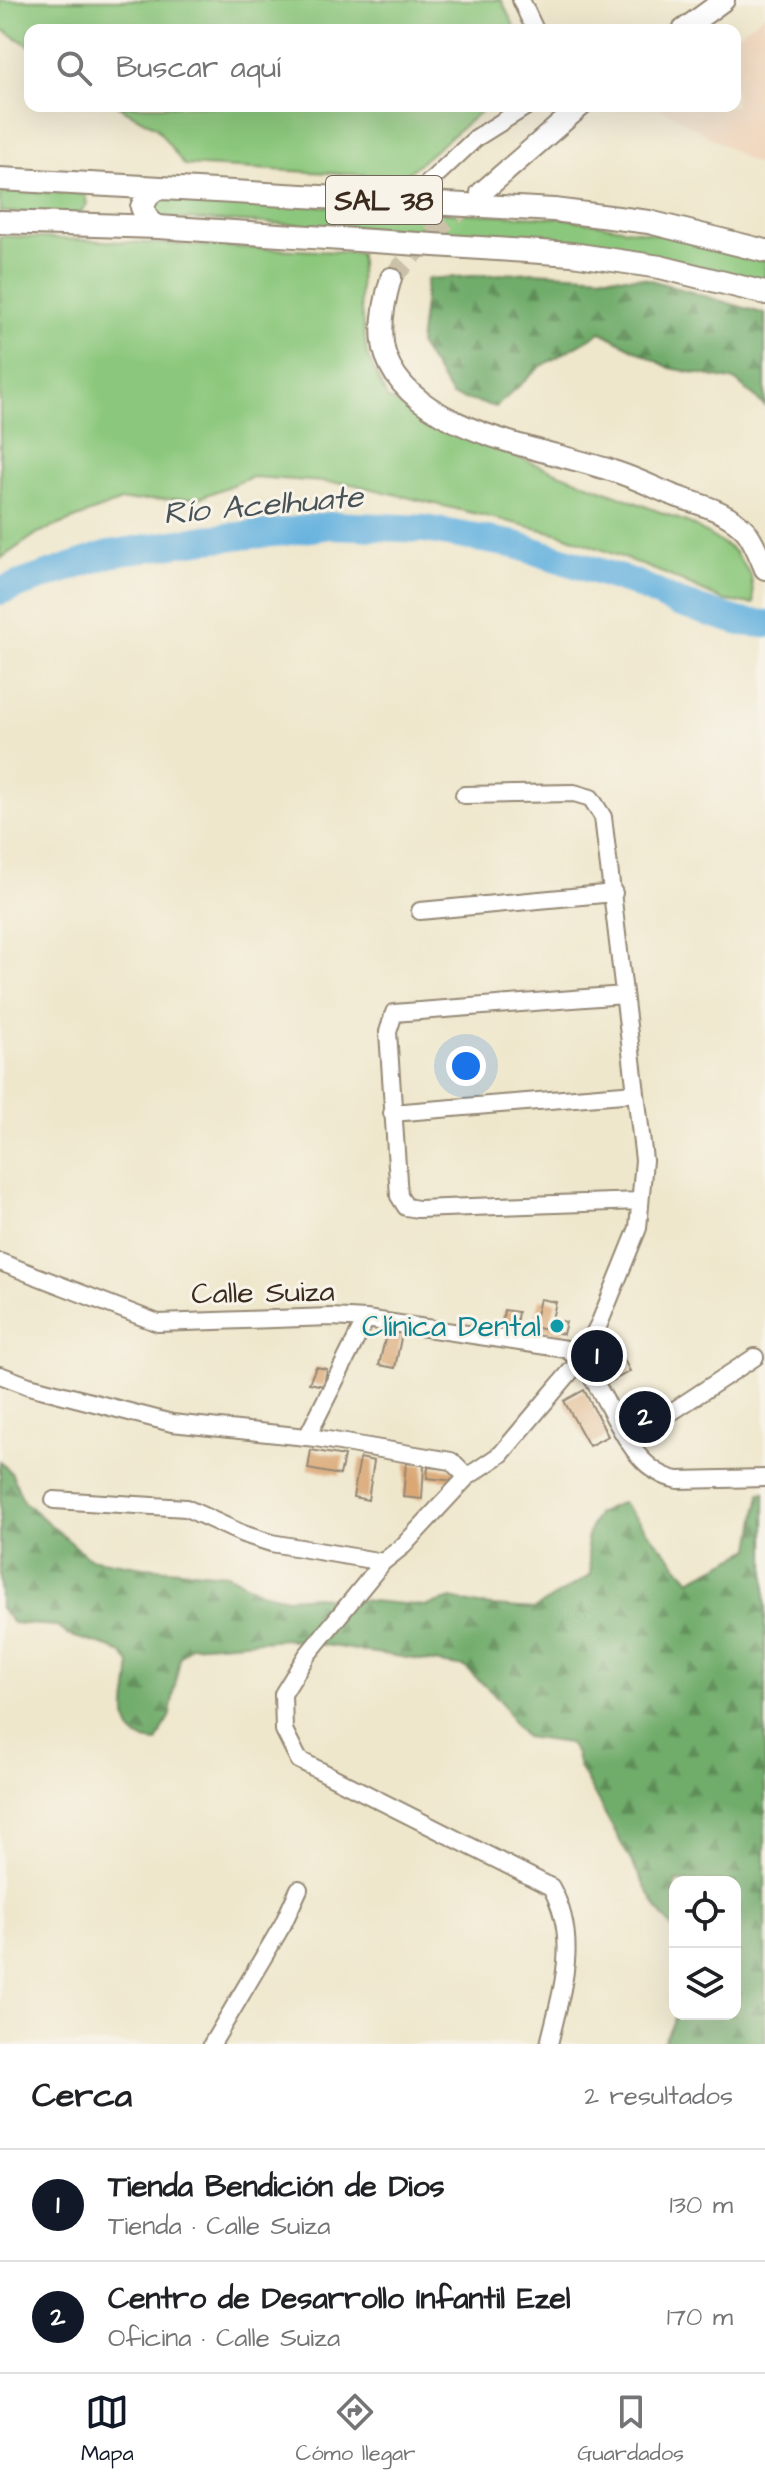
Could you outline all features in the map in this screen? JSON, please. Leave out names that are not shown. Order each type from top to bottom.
[{"type":"highway","name":"SAL 38","points":[[0,179],[554,210],[649,222],[765,251]]},
{"type":"highway","points":[[78,225],[96,212],[99,203],[98,194],[81,182]]},
{"type":"highway","points":[[158,227],[143,214],[142,207],[150,192],[160,188]]},
{"type":"highway","name":"SAL 38","points":[[0,222],[158,227],[572,254],[660,267],[765,293]]},
{"type":"main road","points":[[691,24],[724,0]]},
{"type":"main road","points":[[481,193],[572,112]]},
{"type":"main road","points":[[391,278],[384,303],[386,356],[402,383],[423,403],[464,425],[614,471],[718,510],[747,532],[764,565]]},
{"type":"street","points":[[521,0],[532,24]]},
{"type":"street","points":[[409,201],[476,138],[517,112]]},
{"type":"street","points":[[464,795],[574,793],[591,798],[603,817],[644,1160],[638,1228],[600,1322],[581,1359],[501,1454],[467,1477],[403,1546],[383,1562],[307,1655],[283,1694],[284,1730],[299,1760],[551,1887],[562,1907],[568,1942],[565,1974],[549,2044]]},
{"type":"street","points":[[420,911],[614,893]]},
{"type":"street","points":[[624,995],[394,1013],[388,1032],[392,1113],[399,1196],[406,1207],[640,1201]]},
{"type":"street","points":[[392,1113],[635,1093]]},
{"type":"street","name":"Calle Suiza","points":[[0,1262],[158,1323],[331,1317],[366,1319],[566,1349],[581,1359]]},
{"type":"street","points":[[307,1437],[366,1319]]},
{"type":"street","points":[[629,1440],[755,1357]]},
{"type":"street","points":[[581,1359],[629,1440],[646,1464],[664,1478],[765,1478]]},
{"type":"street","points":[[0,1375],[29,1386],[172,1423],[307,1437],[451,1461],[467,1477]]},
{"type":"street","points":[[54,1500],[186,1508],[271,1543],[383,1562]]},
{"type":"street","points":[[212,2044],[283,1924],[299,1889]]},
{"type":"shaded area","points":[[765,14],[765,170],[668,112],[741,112],[741,32]]},
{"type":"green space","points":[[0,0],[501,0],[513,24],[24,24],[24,42],[0,28]]},
{"type":"green space","points":[[128,112],[480,112],[403,177],[184,165],[156,127]]},
{"type":"green space","points":[[0,190],[85,194],[87,204],[79,214],[0,212]]},
{"type":"green space","points":[[154,198],[563,218],[667,236],[765,261],[765,285],[544,241],[399,229],[157,218],[149,203]]},
{"type":"green space","points":[[0,236],[360,253],[360,304],[367,355],[387,398],[439,427],[689,523],[733,550],[751,575],[754,604],[725,601],[668,575],[564,535],[352,484],[252,477],[199,498],[121,501],[38,533],[0,559]]},
{"type":"green space","points":[[533,272],[644,278],[765,314],[765,406],[736,381],[670,368],[601,332],[540,367],[496,407],[452,396],[419,344],[427,279]]},
{"type":"green space","points":[[0,1461],[12,1474],[23,1501],[89,1558],[143,1567],[227,1574],[260,1592],[287,1598],[315,1596],[426,1606],[452,1599],[479,1605],[534,1609],[591,1575],[586,1539],[597,1514],[622,1502],[690,1580],[751,1549],[760,1493],[765,1492],[765,2044],[662,2044],[674,2020],[741,2020],[741,1876],[669,1876],[669,1924],[657,1908],[568,1743],[525,1737],[500,1700],[465,1667],[286,1639],[190,1646],[180,1657],[170,1715],[157,1742],[132,1733],[127,1724],[130,1663],[121,1653],[68,1635],[57,1626],[13,1623],[0,1608]]},
{"type":"building","points":[[540,1299],[556,1302],[552,1319],[566,1322],[563,1334],[533,1327]]},
{"type":"building","points":[[504,1310],[518,1312],[516,1325],[502,1322]]},
{"type":"building","points":[[387,1330],[402,1333],[395,1368],[379,1365]]},
{"type":"building","points":[[599,1349],[609,1365],[623,1358],[630,1371],[607,1384],[590,1355]]},
{"type":"building","points":[[316,1367],[327,1369],[324,1386],[309,1383]]},
{"type":"building","points":[[584,1390],[608,1436],[589,1446],[564,1401]]},
{"type":"building","points":[[654,1405],[660,1416],[637,1429],[631,1418]]},
{"type":"building","points":[[311,1450],[344,1456],[340,1475],[308,1469]]},
{"type":"building","points":[[360,1458],[374,1461],[368,1500],[353,1497]]},
{"type":"building","points":[[406,1463],[424,1465],[422,1499],[403,1497]]},
{"type":"building","points":[[428,1467],[457,1470],[456,1481],[427,1478]]},
{"type":"waterway","name":"Río Acelhuate","points":[[0,591],[109,554],[205,539],[332,525],[425,529],[516,545],[637,584],[678,603],[741,622],[765,624]]},
{"type":"tunnel","points":[[391,278],[438,228],[475,198]]},
{"type":"place","name":"Clínica Dental","points":[[557,1326]]},
{"type":"place","name":"Tienda Bendición de Dios","points":[[597,1356]]},
{"type":"place","name":"Centro de Desarrollo Infantil Ezel","points":[[645,1417]]}]
